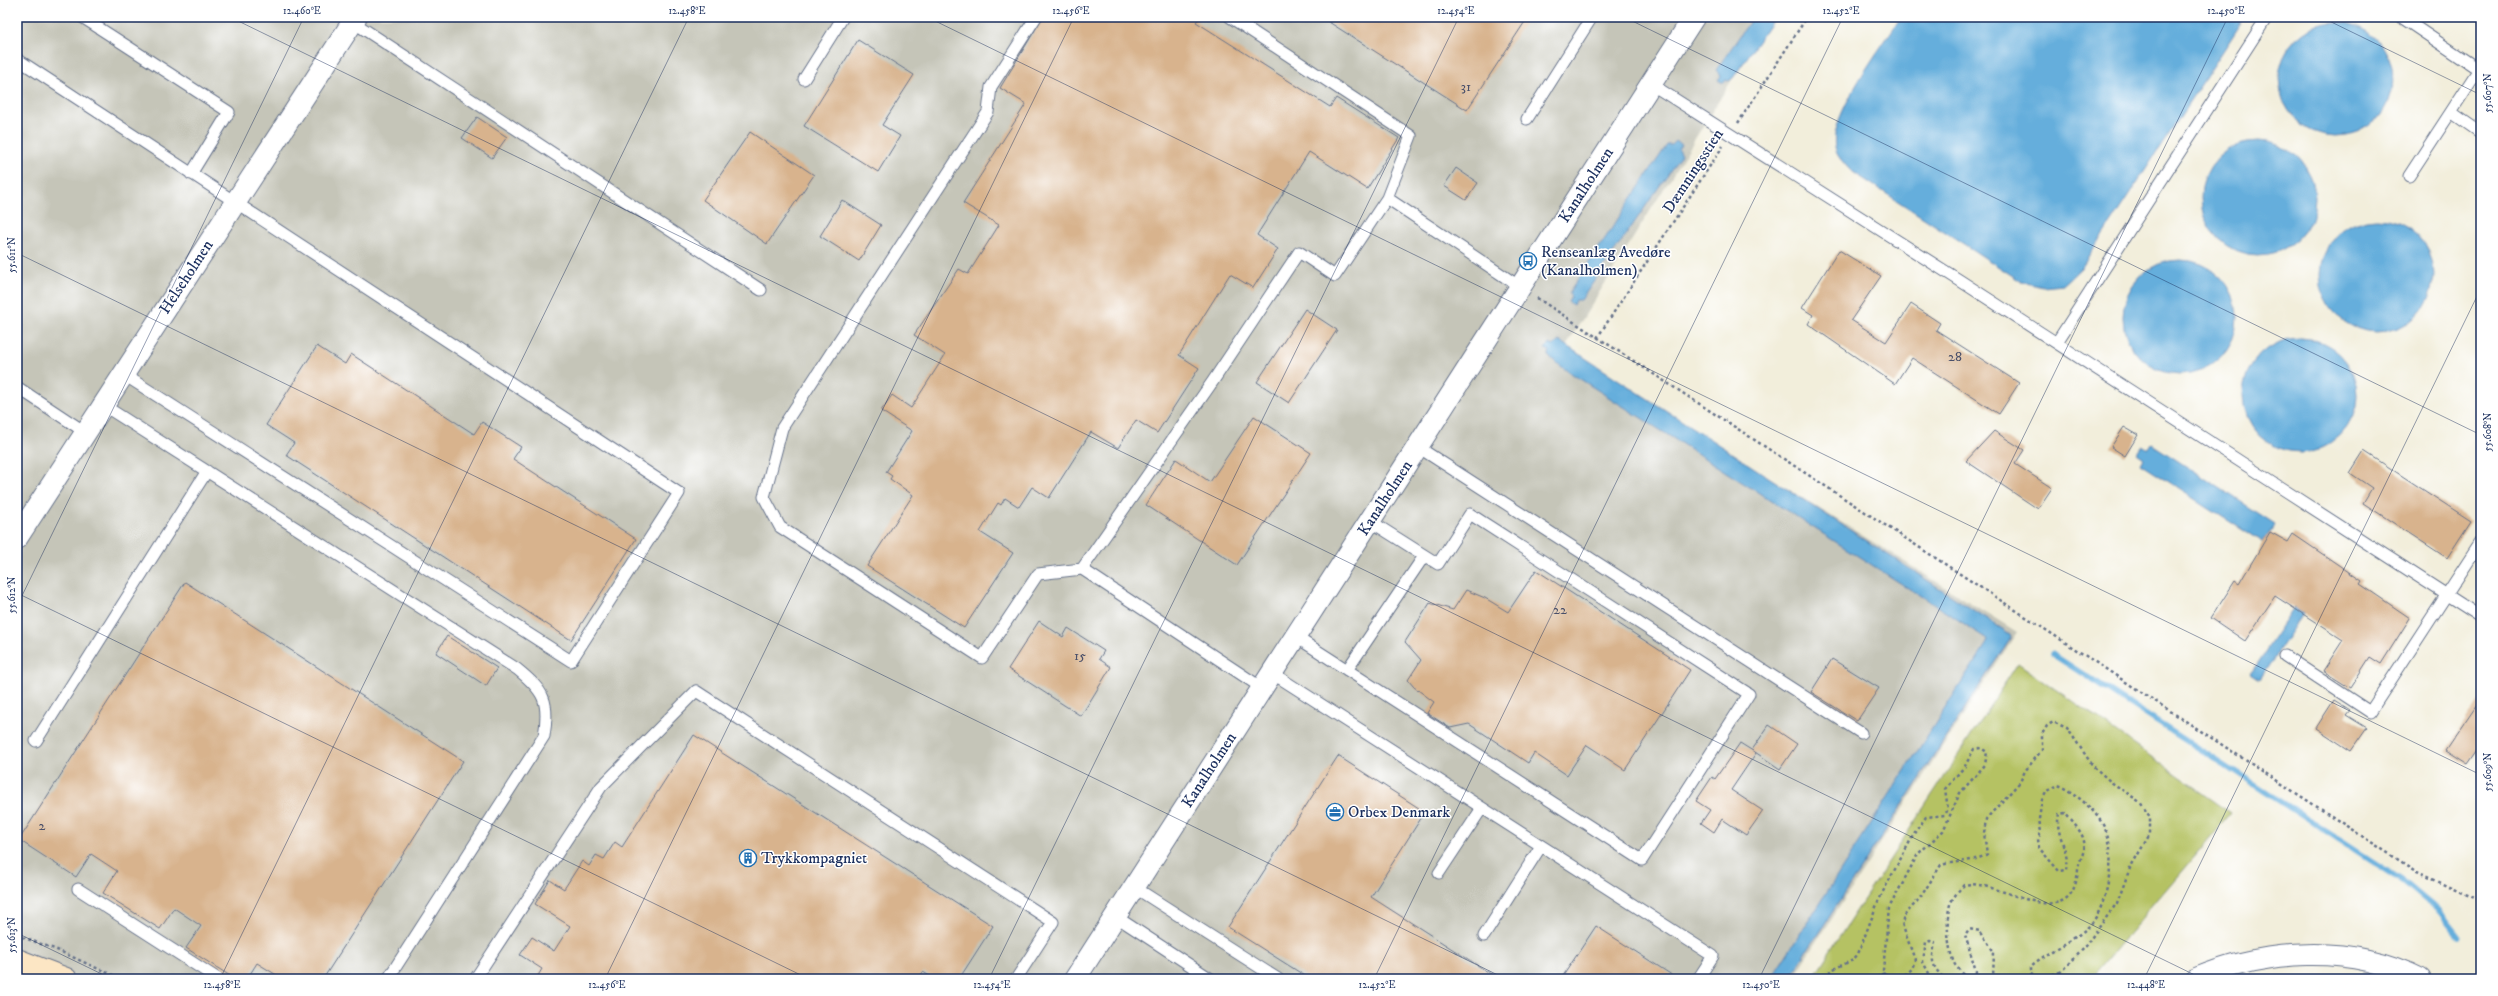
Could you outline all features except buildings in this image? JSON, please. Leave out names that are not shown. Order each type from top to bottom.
[{"type":"street","name":"Kanalholmen","points":[[1075,979],[1693,18]]},
{"type":"street","name":"Helseholmen","points":[[17,538],[354,19]]},
{"type":"street","points":[[2195,979],[2222,968],[2269,957],[2317,954],[2365,960],[2420,979]]},
{"type":"street","points":[[17,960],[66,979]]},
{"type":"lane","points":[[82,17],[229,112],[191,174]]},
{"type":"lane","points":[[804,79],[843,17]]},
{"type":"lane","points":[[1036,17],[991,86],[988,112],[782,428],[764,497],[780,527],[982,658],[1038,574],[1082,569],[1267,681],[1482,808],[1713,956],[1698,979]]},
{"type":"lane","points":[[1082,569],[1213,381],[1299,252],[1335,276],[1387,198],[1412,136],[1230,17]]},
{"type":"lane","points":[[1527,119],[1592,17]]},
{"type":"lane","points":[[2057,342],[2267,17]]},
{"type":"lane","points":[[2401,17],[2480,70],[2409,176]]},
{"type":"lane","points":[[354,19],[761,290]]},
{"type":"lane","points":[[17,59],[679,493],[571,661],[123,374]]},
{"type":"lane","points":[[1651,84],[2057,342],[2481,617]]},
{"type":"lane","points":[[2451,112],[2481,133]]},
{"type":"lane","points":[[1387,198],[1520,287]]},
{"type":"lane","points":[[17,387],[85,432]]},
{"type":"lane","points":[[103,405],[517,669],[538,686],[548,713],[544,736],[388,979]]},
{"type":"lane","points":[[1418,447],[1861,733]]},
{"type":"lane","points":[[36,741],[207,471]]},
{"type":"lane","points":[[1296,637],[1642,860],[1749,694],[1470,514],[1438,564],[1370,521]]},
{"type":"lane","points":[[2285,656],[2370,712],[2481,542]]},
{"type":"lane","points":[[1347,670],[1424,556]]},
{"type":"lane","points":[[475,979],[601,787],[696,691],[1053,922],[1016,979]]},
{"type":"lane","points":[[1439,872],[1482,808]]},
{"type":"lane","points":[[1484,936],[1541,846]]},
{"type":"lane","points":[[1134,887],[1278,979]]},
{"type":"lane","points":[[78,889],[218,979]]},
{"type":"lane","points":[[1116,916],[1211,979]]},
{"type":"path","name":"Dæmningsstien","points":[[1597,338],[1807,17]]},
{"type":"path","points":[[1520,287],[2417,872],[2481,901]]},
{"type":"path","points":[[1900,979],[1912,969],[1915,960],[1902,924],[1904,916],[1920,898],[1941,865],[1960,860],[1979,859],[1987,854],[1984,833],[1986,819],[2020,782],[2025,771],[2042,750],[2042,734],[2047,726],[2053,722],[2067,728],[2093,766],[2111,782],[2140,802],[2150,817],[2150,834],[2130,868],[2117,903],[2086,945],[2054,979]]},
{"type":"path","points":[[1830,979],[1831,970],[1853,960],[1858,954],[1879,898],[1915,832],[1926,817],[1945,815],[1948,809],[1945,789],[1965,766],[1974,749],[1981,748],[1986,752],[1985,765],[1960,793],[1943,831],[1918,854],[1889,908],[1885,942],[1885,973],[1889,979]]},
{"type":"path","points":[[1968,979],[1954,964],[1950,952],[1948,928],[1948,910],[1951,902],[1964,884],[1973,883],[1987,886],[2032,902],[2047,904],[2064,900],[2076,883],[2079,863],[2084,850],[2084,840],[2081,831],[2065,813],[2059,814],[2057,822],[2068,862],[2067,870],[2059,872],[2040,848],[2038,839],[2041,832],[2039,819],[2042,800],[2047,791],[2057,786],[2066,788],[2095,811],[2106,830],[2110,858],[2108,888],[2091,924],[2031,966],[2031,974],[2039,979],[2060,972]]},
{"type":"path","points":[[1975,979],[1976,971],[1965,935],[1969,929],[1980,932],[1994,952],[1993,979]]},
{"type":"path","points":[[17,935],[121,979]]},
{"type":"path","points":[[1932,979],[1923,962],[1926,942],[1930,941],[1935,942],[1932,953],[1933,966],[1944,979]]},
{"type":"path","points":[[1871,979],[1885,973]]},
{"type":"shaded area","points":[[17,17],[1771,17],[1564,349],[2017,632],[1793,979],[17,979]]},
{"type":"green space","points":[[2018,663],[2231,813],[2090,979],[1812,979]]},
{"type":"water","points":[[1753,17],[1775,17],[1733,78],[1729,81],[1725,80],[1723,83],[1718,80],[1721,76],[1716,70]]},
{"type":"water","points":[[1901,17],[2242,17],[2240,25],[2082,267],[2063,285],[2043,287],[2022,282],[1850,170],[1837,154],[1835,138],[1839,121],[1847,103],[1870,63]]},
{"type":"water","points":[[2336,22],[2358,26],[2376,39],[2389,57],[2393,79],[2389,101],[2376,119],[2358,132],[2336,136],[2314,132],[2296,119],[2283,101],[2279,79],[2283,57],[2296,39],[2314,26]]},
{"type":"water","points":[[1676,141],[1681,145],[1678,149],[1681,155],[1581,300],[1575,300],[1573,305],[1568,302],[1571,297],[1569,293],[1667,145],[1672,145]]},
{"type":"water","points":[[2258,141],[2280,145],[2298,158],[2311,176],[2315,198],[2311,220],[2298,238],[2280,251],[2258,255],[2236,251],[2218,238],[2205,220],[2201,198],[2205,176],[2218,158],[2236,145]]},
{"type":"water","points":[[2377,218],[2399,222],[2417,235],[2430,253],[2434,275],[2430,297],[2417,315],[2399,328],[2377,332],[2355,328],[2337,315],[2324,297],[2320,275],[2324,253],[2337,235],[2355,222]]},
{"type":"water","points":[[2180,260],[2202,264],[2220,277],[2233,295],[2237,317],[2233,339],[2220,357],[2202,370],[2180,374],[2158,370],[2140,357],[2127,339],[2123,317],[2127,295],[2140,277],[2158,264]]},
{"type":"water","points":[[2300,338],[2322,342],[2340,355],[2353,373],[2357,395],[2353,417],[2340,435],[2322,448],[2300,452],[2278,448],[2260,435],[2247,417],[2243,395],[2247,373],[2260,355],[2278,342]]},
{"type":"water","points":[[1559,341],[2010,634],[2011,637],[1789,979],[1771,979],[1987,643],[1988,639],[1566,370],[1548,356],[1550,351],[1545,349],[1549,344],[1553,346]]},
{"type":"water","points":[[2152,444],[2275,524],[2263,543],[2140,464],[2143,458],[2136,453],[2142,445],[2149,449]]},
{"type":"water","points":[[2294,608],[2302,614],[2260,679],[2251,673]]},
{"type":"waterway","points":[[2052,654],[2403,881],[2440,912],[2459,936]]},
{"type":"place","name":"Renseanlæg Avedøre (Kanalholmen)","points":[[1528,261]]},
{"type":"place","name":"Orbex Denmark","points":[[1335,812]]},
{"type":"place","name":"Trykkompagniet","points":[[748,858]]}]
